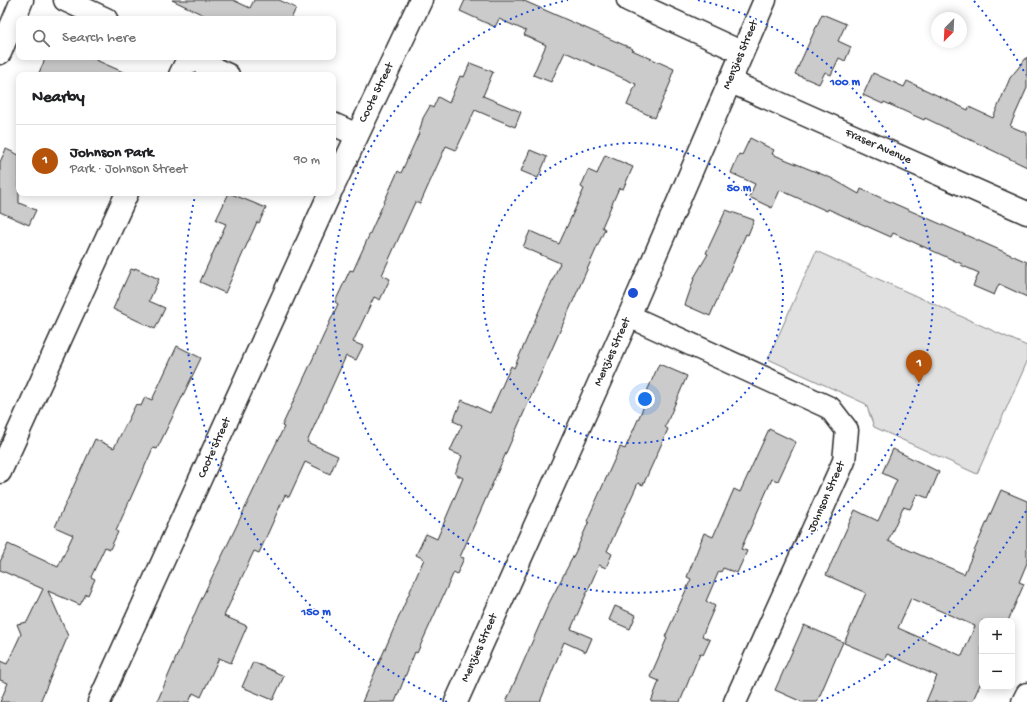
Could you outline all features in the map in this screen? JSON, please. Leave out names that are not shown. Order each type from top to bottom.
[{"type":"street","points":[[0,53],[22,0]]},
{"type":"street","points":[[65,0],[100,16]]},
{"type":"street","name":"Coote Street","points":[[336,180],[421,0]]},
{"type":"street","points":[[628,0],[741,52]]},
{"type":"street","name":"Menzies Street","points":[[456,702],[629,316],[741,52],[765,0]]},
{"type":"street","points":[[182,72],[188,60]]},
{"type":"street","points":[[196,60],[222,72]]},
{"type":"street","name":"Fraser Avenue","points":[[729,81],[1027,213]]},
{"type":"street","points":[[336,125],[357,134]]},
{"type":"street","points":[[0,472],[126,196]]},
{"type":"street","name":"Coote Street","points":[[99,702],[329,196]]},
{"type":"street","name":"Johnson Street","points":[[629,316],[830,408],[847,430],[844,461],[735,702]]},
{"type":"street","points":[[1024,702],[1027,694]]},
{"type":"shaded area","points":[[816,251],[1027,346],[1027,362],[977,474],[874,427],[866,404],[768,359]]},
{"type":"building","points":[[172,0],[233,0],[250,8],[254,0],[279,0],[296,8],[292,16],[206,16]]},
{"type":"building","points":[[465,0],[522,0],[633,49],[632,50],[674,69],[670,80],[671,81],[655,118],[627,105],[636,84],[565,52],[551,82],[533,75],[546,45],[524,35],[526,31],[499,19],[495,27],[460,11]]},
{"type":"building","points":[[822,14],[846,24],[838,41],[851,47],[845,61],[839,58],[831,75],[825,72],[819,84],[795,74]]},
{"type":"building","points":[[1027,57],[1027,88],[1010,126],[1027,133],[1027,167],[925,118],[924,120],[884,102],[883,104],[863,95],[873,73],[904,87],[907,81],[968,110],[969,107],[993,118],[1010,78]]},
{"type":"building","points":[[45,60],[96,60],[123,72],[39,72]]},
{"type":"building","points":[[470,63],[493,72],[483,96],[521,112],[515,127],[475,110],[456,150],[446,146],[420,204],[415,202],[382,275],[390,279],[380,300],[374,297],[353,342],[363,346],[356,360],[346,356],[307,442],[338,456],[330,474],[305,462],[289,497],[285,495],[259,553],[254,551],[224,616],[247,626],[231,663],[219,658],[201,697],[193,693],[189,702],[157,702],[199,604],[284,427],[282,426],[338,304],[335,302],[350,270],[353,271],[398,171],[401,173],[419,133],[423,118],[430,106],[433,108],[438,97],[449,103],[460,76],[464,77]]},
{"type":"building","points":[[750,138],[774,150],[772,154],[831,178],[859,194],[861,189],[1027,262],[1027,297],[999,284],[994,295],[973,286],[979,273],[961,265],[962,264],[893,233],[891,237],[828,209],[827,211],[780,190],[772,208],[749,197],[755,184],[731,173],[739,154],[742,155]]},
{"type":"building","points":[[6,149],[16,154],[16,196],[19,196],[19,203],[36,210],[29,225],[0,212],[0,162]]},
{"type":"building","points":[[530,150],[547,157],[538,178],[521,171]]},
{"type":"building","points":[[605,155],[633,167],[623,189],[619,188],[602,227],[605,229],[460,557],[464,558],[457,574],[454,572],[417,653],[415,652],[395,702],[362,702],[424,559],[416,555],[426,534],[437,539],[463,478],[455,474],[462,456],[450,451],[462,425],[453,421],[462,400],[490,413],[511,366],[514,368],[560,263],[523,247],[530,231],[559,244],[584,189],[581,187],[588,170],[597,174]]},
{"type":"building","points":[[228,196],[236,196],[266,208],[259,223],[257,222],[225,293],[200,282],[226,224],[216,220]]},
{"type":"building","points":[[726,210],[754,220],[748,235],[746,234],[710,316],[685,305],[695,276],[708,254],[706,253]]},
{"type":"building","points":[[135,268],[159,279],[149,301],[165,308],[155,329],[113,309],[131,269],[134,270]]},
{"type":"building","points":[[177,346],[201,358],[157,449],[153,448],[116,531],[118,532],[110,549],[105,547],[91,577],[95,579],[88,595],[86,594],[80,605],[48,591],[68,636],[40,702],[0,702],[8,683],[0,680],[0,661],[7,664],[21,634],[17,624],[27,622],[43,589],[0,570],[0,562],[8,544],[58,567],[73,535],[55,527],[95,439],[114,448],[136,404],[141,406],[145,397],[152,400]]},
{"type":"building","points":[[659,364],[687,376],[665,427],[668,429],[643,485],[638,483],[607,551],[612,554],[606,568],[599,565],[571,629],[592,638],[586,652],[564,642],[540,702],[506,702],[549,603],[576,551],[589,521],[587,521],[620,447],[625,449],[644,406],[641,405]]},
{"type":"building","points":[[769,429],[796,442],[778,481],[772,479],[741,549],[747,551],[737,573],[723,568],[721,572],[719,571],[706,601],[715,606],[702,636],[710,640],[703,655],[700,653],[680,702],[651,702],[659,681],[650,677],[667,638],[665,637],[691,579],[687,577],[704,533],[713,537],[734,489],[740,492]]},
{"type":"building","points":[[893,449],[939,472],[928,498],[917,494],[910,509],[903,507],[888,541],[964,574],[1001,490],[1027,501],[1027,563],[1019,582],[1024,584],[1009,618],[979,618],[979,687],[972,702],[926,702],[937,676],[887,654],[884,660],[844,643],[866,593],[826,575],[855,510],[878,521],[897,480],[882,473]],"holes":[[[911,598],[975,626],[962,656],[898,628]]]},
{"type":"building","points":[[615,606],[636,615],[630,629],[609,620]]},
{"type":"building","points":[[804,625],[843,642],[817,702],[802,702],[775,690]]},
{"type":"building","points":[[253,662],[284,676],[273,700],[242,687]]},
{"type":"place","name":"Johnson Park","points":[[919,383]]}]
